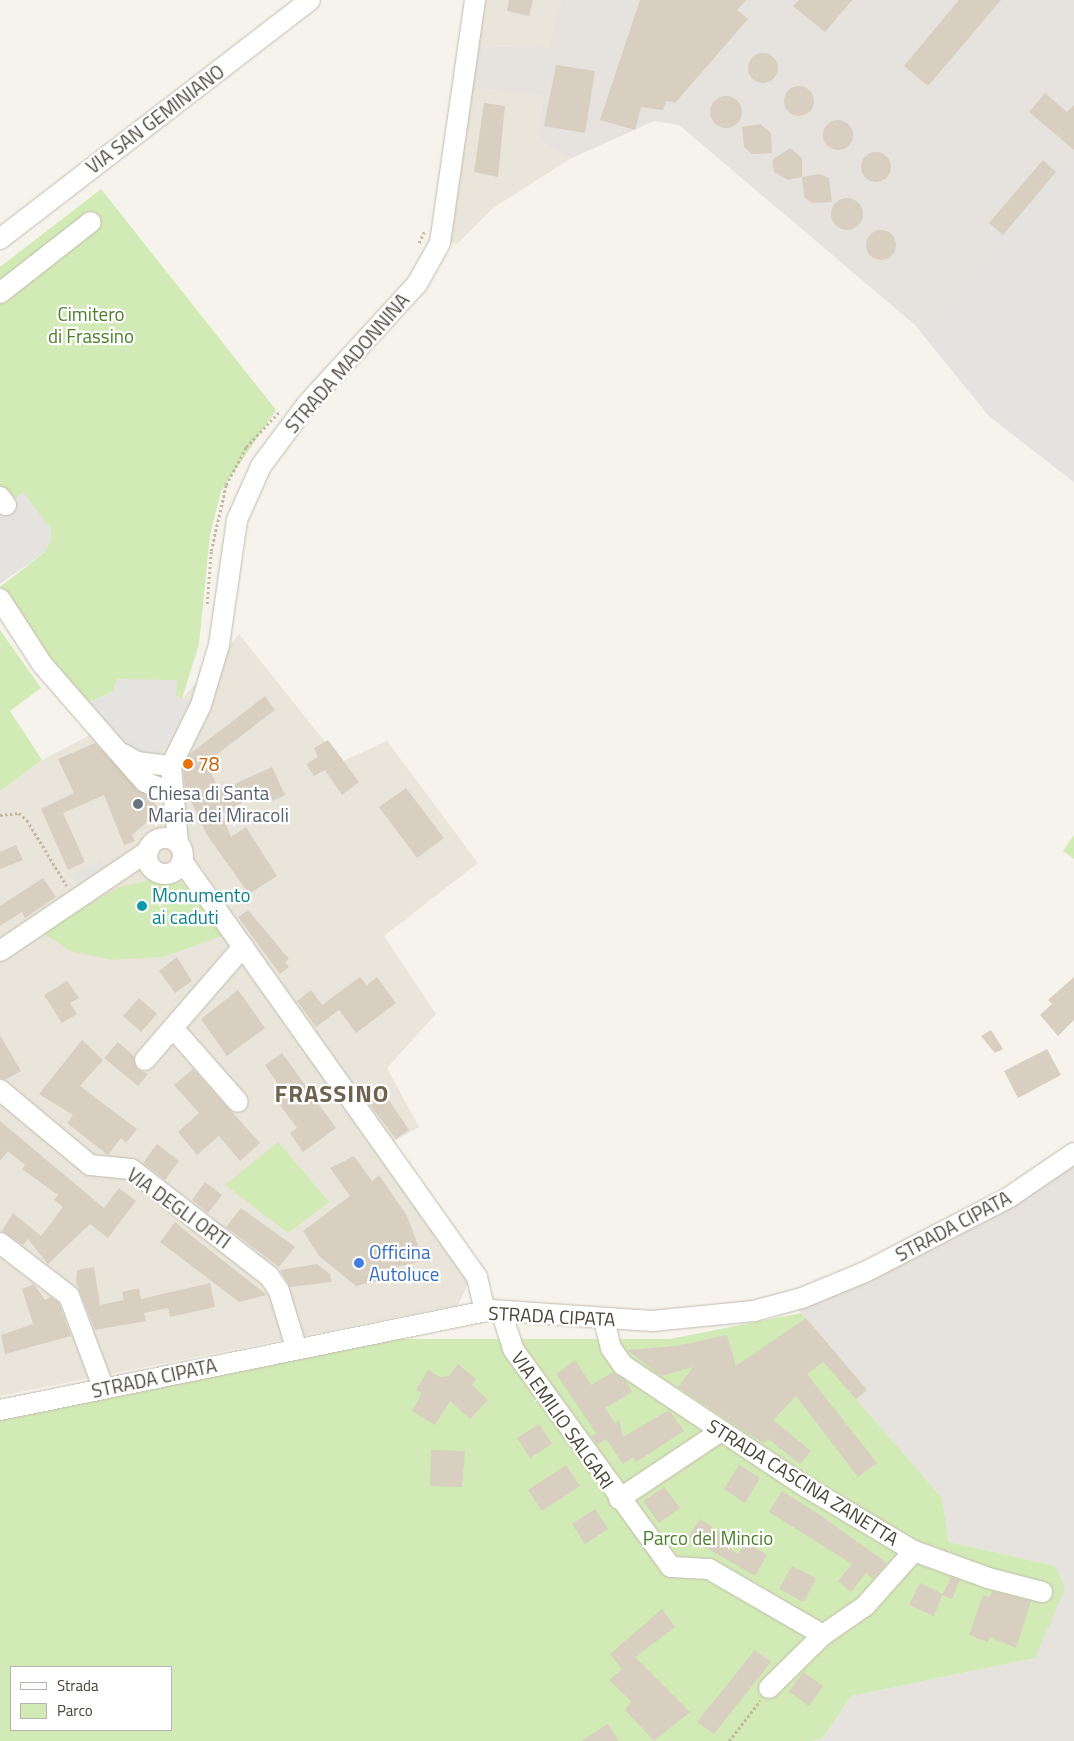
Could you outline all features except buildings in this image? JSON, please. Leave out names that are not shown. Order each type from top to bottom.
[{"type":"street","name":"VIA SAN GEMINIANO","points":[[0,239],[310,0]]},
{"type":"street","name":"STRADA MADONNINA","points":[[171,766],[194,719],[219,645],[237,520],[261,466],[308,404],[417,284],[440,243],[475,0]]},
{"type":"street","points":[[0,293],[91,222]]},
{"type":"street","points":[[0,599],[42,664],[146,782],[173,802]]},
{"type":"street","points":[[0,951],[111,878],[166,856],[173,802],[171,766],[137,762],[120,752]]},
{"type":"street","name":"VIA EMILIO SALGARI","points":[[166,856],[198,886],[476,1277],[513,1348],[665,1563],[674,1568],[709,1569],[823,1634]]},
{"type":"street","points":[[145,1060],[242,948]]},
{"type":"street","points":[[173,1028],[238,1102]]},
{"type":"street","name":"VIA DEGLI ORTI","points":[[0,1090],[90,1165],[132,1169],[269,1276],[279,1291],[296,1347]]},
{"type":"street","name":"STRADA CIPATA","points":[[0,1410],[296,1347],[493,1311],[604,1320],[713,1318],[802,1298],[980,1213],[1074,1152]]},
{"type":"street","points":[[0,1244],[69,1296],[104,1389]]},
{"type":"street","name":"STRADA CASCINA ZANETTA","points":[[604,1320],[611,1348],[623,1365],[721,1431],[914,1551],[988,1578],[1042,1592]]},
{"type":"street","name":"VIA EMILIO SALGARI","points":[[619,1499],[721,1431]]},
{"type":"street","points":[[769,1688],[823,1634],[865,1606],[914,1551]]},
{"type":"path","points":[[0,815],[19,813],[27,820],[76,900]]},
{"type":"path","points":[[729,1741],[769,1688]]},
{"type":"shaded area","points":[[481,0],[561,0],[551,46],[474,47]]},
{"type":"shaded area","points":[[561,0],[1074,0],[1074,482],[989,416],[915,325],[679,125],[654,121],[570,159],[538,140],[543,96],[469,88],[474,47],[550,46]]},
{"type":"shaded area","points":[[469,88],[543,96],[538,140],[570,159],[493,208],[457,244],[448,241]]},
{"type":"shaded area","points":[[1074,150],[1074,482],[989,416],[921,332]]},
{"type":"shaded area","points":[[23,492],[51,529],[51,541],[45,552],[0,584],[0,509]]},
{"type":"shaded area","points":[[239,634],[341,762],[387,741],[478,863],[384,936],[436,1014],[387,1068],[419,1127],[377,1151],[469,1282],[458,1305],[0,1396],[0,791],[42,760],[88,736],[88,703],[176,696],[182,699]]},
{"type":"shaded area","points":[[117,679],[177,680],[176,696],[188,703],[163,750],[149,758],[135,752],[88,703],[112,692]]},
{"type":"shaded area","points":[[100,860],[106,871],[80,885],[74,874]]},
{"type":"shaded area","points":[[1074,1164],[1074,1741],[811,1741],[822,1739],[851,1696],[1035,1658],[1055,1566],[949,1542],[942,1498],[856,1399],[867,1390],[797,1308],[1012,1205]]},
{"type":"green space","name":"Cimitero di Frassino","points":[[101,189],[276,410],[221,491],[210,535],[199,644],[182,699],[176,696],[176,680],[112,692],[88,703],[57,671],[0,587],[45,552],[0,509],[0,267]]},
{"type":"green space","points":[[0,630],[41,688],[10,711],[42,760],[0,791]]},
{"type":"green space","points":[[1074,835],[1074,859],[1063,851]]},
{"type":"green space","points":[[156,879],[180,882],[189,889],[203,903],[222,936],[163,957],[112,960],[70,951],[41,932],[119,887]]},
{"type":"green space","points":[[278,1142],[329,1202],[288,1233],[225,1185]]},
{"type":"green space","name":"Parco del Mincio","points":[[801,1313],[867,1390],[856,1399],[942,1498],[949,1542],[1055,1566],[1065,1588],[1035,1658],[851,1696],[822,1739],[811,1741],[0,1741],[0,1409],[396,1339],[670,1339]]},
{"type":"place","name":"78","points":[[188,764]]},
{"type":"place","name":"Chiesa di Santa Maria dei Miracoli","points":[[138,804]]},
{"type":"place","name":"Monumento ai caduti","points":[[142,906]]},
{"type":"place","name":"Officina Autoluce","points":[[359,1263]]},
{"type":"district","name":"FRASSINO","points":[[332,1094]]}]
